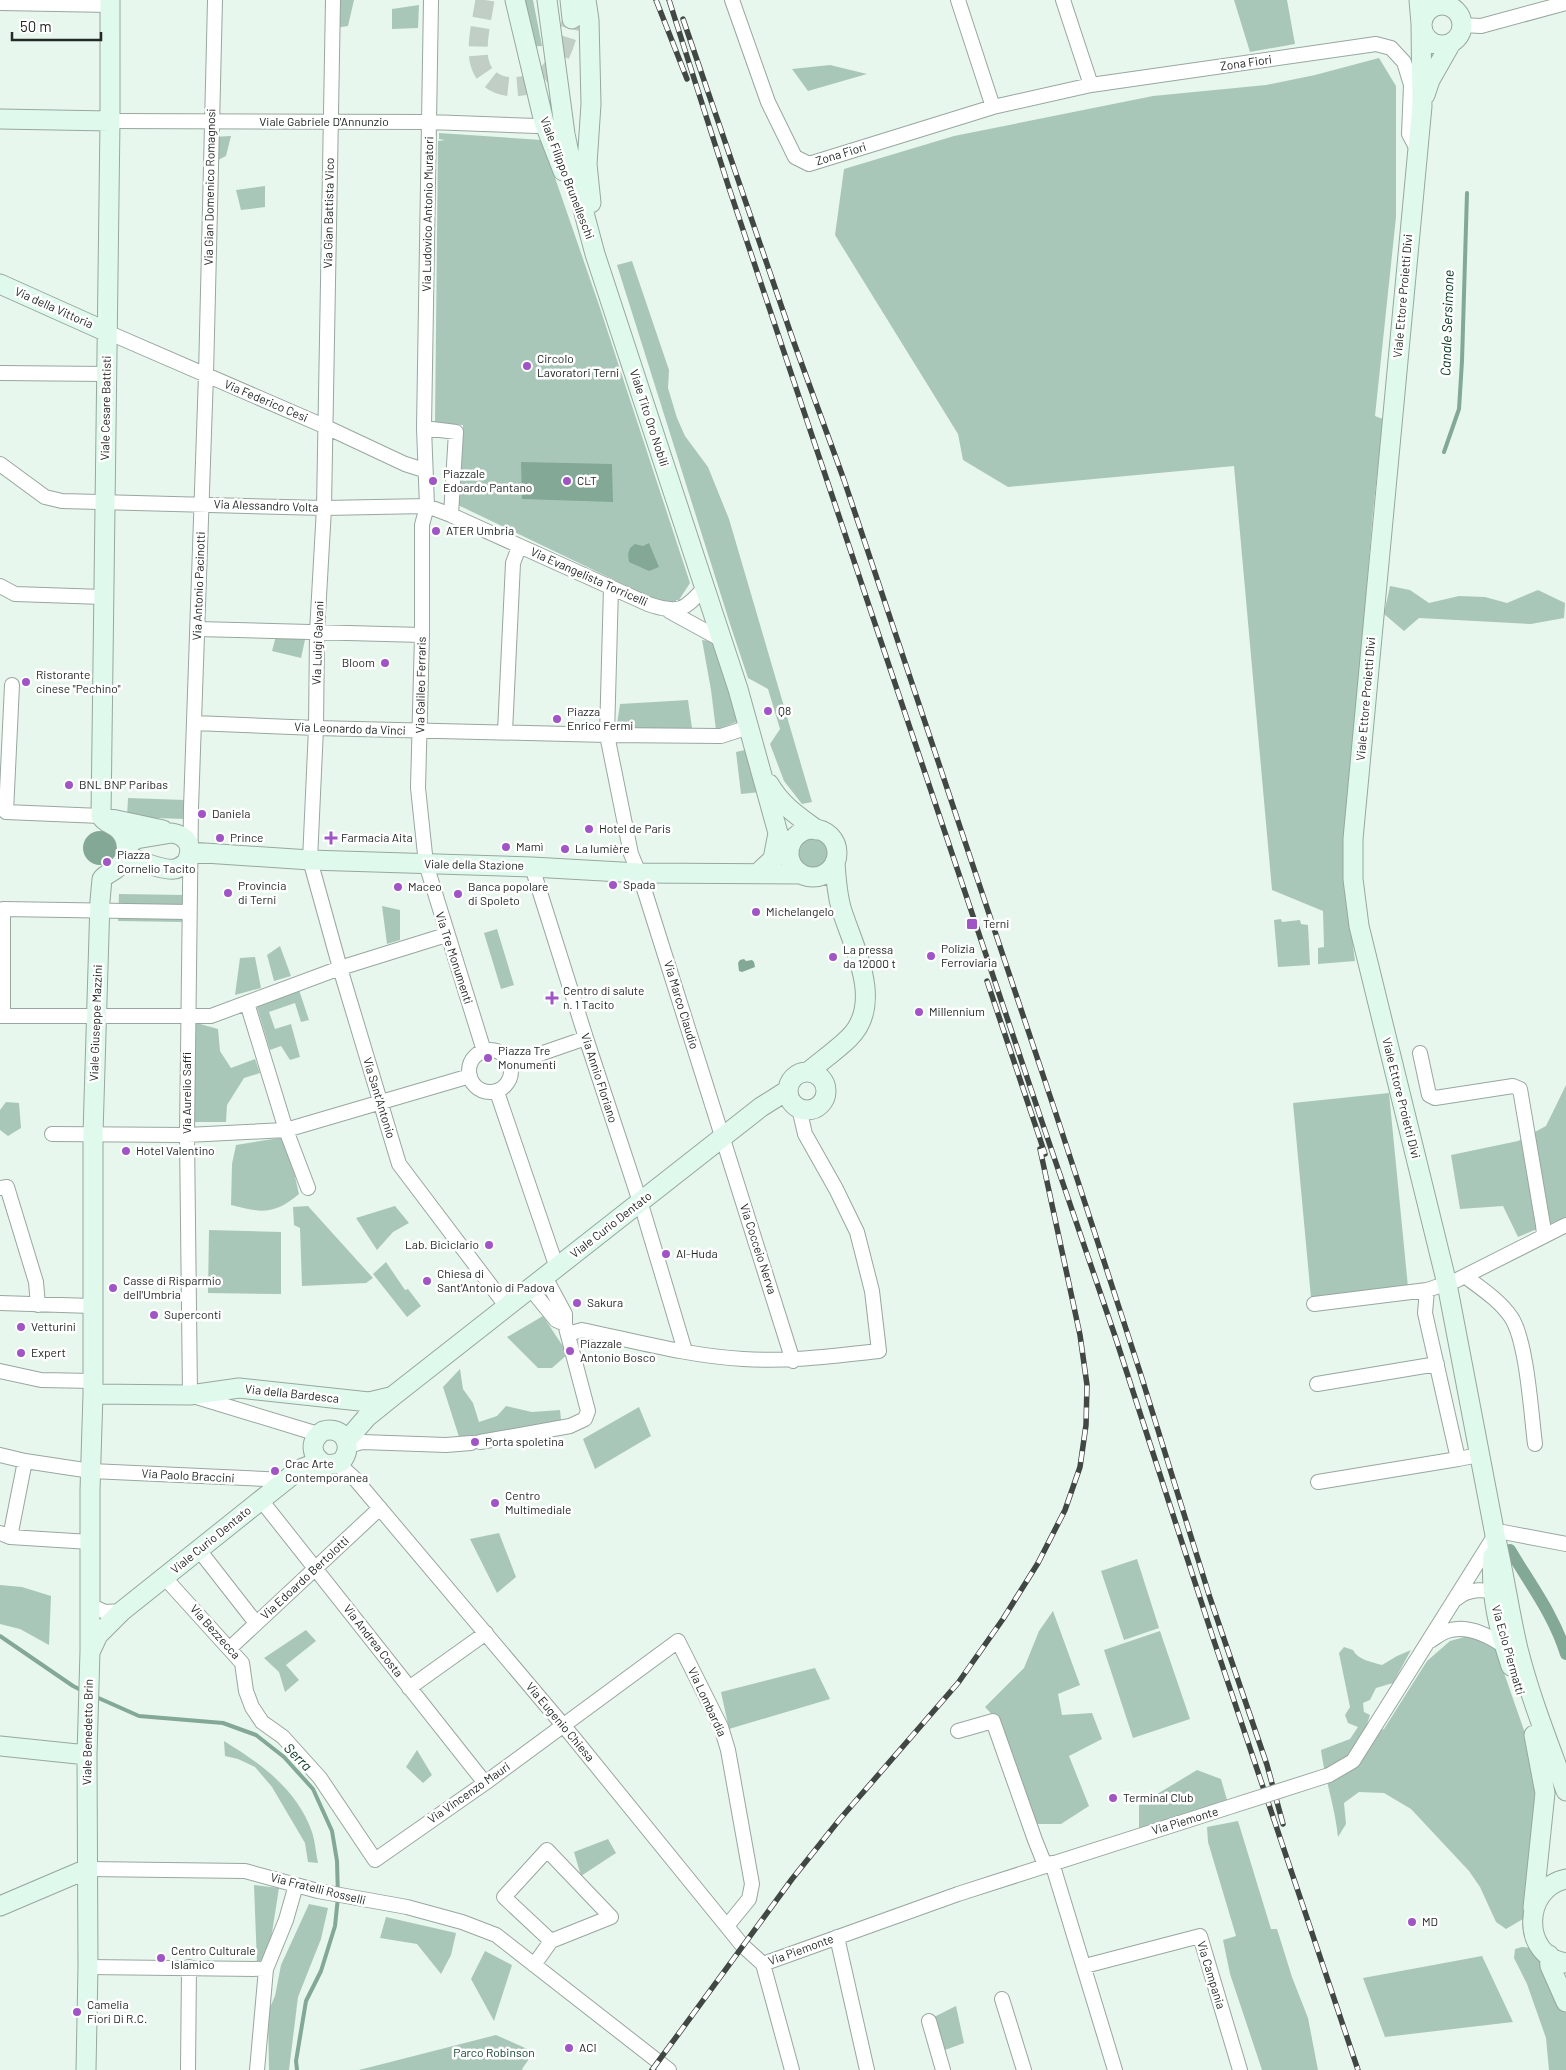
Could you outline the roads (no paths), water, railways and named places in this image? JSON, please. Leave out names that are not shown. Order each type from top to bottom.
[{"type":"street","name":"Via Gian Domenico Romagnosi","points":[[206,375],[215,0]]},
{"type":"street","name":"Via Gian Battista Vico","points":[[324,426],[333,0]]},
{"type":"street","name":"Via Ludovico Antonio Muratori","points":[[424,428],[430,0]]},
{"type":"street","name":"Viale Filippo Brunelleschi","points":[[515,0],[544,122],[596,254]]},
{"type":"street","name":"Viale Tito Oro Nobili","points":[[547,0],[565,134],[572,168],[596,254],[722,640],[762,772],[778,834],[789,853]]},
{"type":"street","points":[[570,0],[572,19]]},
{"type":"street","name":"Viale Filippo Brunelleschi","points":[[586,0],[589,20],[591,104],[587,164],[596,254]]},
{"type":"street","name":"Zona Fiori","points":[[732,0],[768,102],[795,156],[809,164],[993,107],[1091,85],[1376,44],[1391,48],[1404,62],[1411,85],[1409,134],[1417,149]]},
{"type":"street","points":[[958,0],[993,107]]},
{"type":"street","points":[[1064,0],[1091,85]]},
{"type":"street","name":"Viale Ettore Proietti Divi","points":[[1419,0],[1422,106],[1370,640],[1353,839],[1353,879],[1359,926],[1447,1284],[1494,1535]]},
{"type":"street","points":[[0,3],[110,2]]},
{"type":"street","name":"Viale Cesare Battisti","points":[[101,816],[110,2]]},
{"type":"street","points":[[1421,24],[1426,11],[1432,7],[1450,3],[1459,15],[1462,26],[1481,26],[1566,3]]},
{"type":"street","name":"Viale Ettore Proietti Divi","points":[[1421,24],[1424,36],[1433,44],[1445,45],[1451,43]]},
{"type":"street","name":"Viale Ettore Proietti Divi","points":[[1422,106],[1430,80],[1451,43],[1459,36],[1462,26]]},
{"type":"street","points":[[0,119],[110,121]]},
{"type":"street","name":"Viale Gabriele D'Annunzio","points":[[110,121],[429,122],[538,126]]},
{"type":"street","name":"Via della Vittoria","points":[[0,284],[107,332]]},
{"type":"street","name":"Via Federico Cesi","points":[[107,332],[324,426],[405,464],[424,470]]},
{"type":"street","points":[[0,373],[107,374]]},
{"type":"street","name":"Via Antonio Pacinotti","points":[[190,852],[206,375]]},
{"type":"street","name":"Via Luigi Galvani","points":[[310,860],[316,728],[317,632],[324,508],[324,426]]},
{"type":"street","points":[[427,506],[424,470],[424,428],[456,432],[450,515]]},
{"type":"street","name":"Via Alessandro Volta","points":[[0,464],[45,497],[62,501],[202,503],[324,508],[427,506]]},
{"type":"street","name":"Via Evangelista Torricelli","points":[[427,506],[669,611],[722,640]]},
{"type":"street","name":"Via Galileo Ferraris","points":[[426,864],[418,788],[422,634],[422,525],[427,506]]},
{"type":"street","points":[[519,547],[513,563],[506,732],[721,736],[749,727]]},
{"type":"street","points":[[0,586],[15,594],[103,597]]},
{"type":"street","points":[[669,611],[684,607],[705,586]]},
{"type":"street","points":[[607,735],[611,587]]},
{"type":"street","points":[[197,630],[422,634]]},
{"type":"street","points":[[12,685],[6,726],[6,812],[101,816],[183,836],[187,840],[190,852],[189,912],[3,909],[1,1016],[211,1016],[340,968],[446,935]]},
{"type":"street","name":"Via Leonardo da Vinci","points":[[194,723],[506,732]]},
{"type":"street","name":"Via Marco Claudio","points":[[607,735],[631,854],[639,873],[722,1138]]},
{"type":"street","name":"Viale Tito Oro Nobili","points":[[762,772],[776,796],[792,813],[817,830]]},
{"type":"street","points":[[101,816],[104,821],[116,827],[122,833],[126,849],[136,859],[168,869],[174,869],[186,863],[190,852]]},
{"type":"street","points":[[842,911],[828,892],[792,865],[789,853],[794,838],[809,830],[824,832],[834,842],[836,849],[836,886],[865,983],[865,1003],[860,1021],[843,1043]]},
{"type":"street","points":[[100,911],[102,879],[120,866],[126,849],[136,839],[172,832]]},
{"type":"street","points":[[758,873],[773,859],[778,834]]},
{"type":"street","name":"Viale della Stazione","points":[[190,852],[310,860],[532,867],[639,873],[758,873],[806,876]]},
{"type":"street","name":"Via Sant'Antonio","points":[[310,860],[340,968],[400,1164],[507,1307]]},
{"type":"street","points":[[806,876],[825,874],[835,862]]},
{"type":"street","name":"Via Tre Monumenti","points":[[426,864],[446,935],[484,1051]]},
{"type":"street","name":"Via Annio Floriano","points":[[532,867],[586,1038],[641,1202],[685,1351]]},
{"type":"street","name":"Viale Giuseppe Mazzini","points":[[93,1388],[93,1134],[100,911]]},
{"type":"street","name":"Via Aurelio Saffi","points":[[189,912],[187,1135],[190,1395]]},
{"type":"street","points":[[247,1003],[286,1130],[308,1188]]},
{"type":"street","points":[[511,1064],[586,1038]]},
{"type":"street","name":"Viale Curio Dentato","points":[[793,1100],[792,1079],[808,1072],[843,1043]]},
{"type":"street","name":"Viale Curio Dentato","points":[[90,1651],[98,1635],[122,1611],[293,1474],[340,1450],[353,1431],[367,1417],[761,1107],[793,1100],[814,1109],[821,1104],[825,1094],[824,1084],[827,1068],[843,1043]]},
{"type":"street","points":[[495,1050],[502,1053],[511,1064],[511,1078],[508,1084],[497,1092],[477,1088],[470,1076],[471,1062],[475,1056],[484,1051],[495,1050]]},
{"type":"street","points":[[1420,1053],[1429,1096],[1435,1098],[1513,1086],[1520,1089],[1544,1236]]},
{"type":"street","points":[[808,1072],[820,1078],[824,1084]]},
{"type":"street","points":[[52,1134],[187,1135],[286,1130],[470,1076]]},
{"type":"street","points":[[340,1450],[328,1430],[315,1440],[315,1457],[340,1450],[362,1442],[446,1445],[475,1442],[570,1426],[585,1418],[588,1411],[566,1329],[556,1320],[497,1092]]},
{"type":"street","points":[[566,1329],[582,1330],[685,1351],[741,1359],[793,1360],[879,1351],[872,1291],[857,1232],[836,1189],[805,1134],[793,1100]]},
{"type":"street","name":"Via Cocceio Nerva","points":[[722,1138],[793,1360]]},
{"type":"street","points":[[0,1188],[7,1186],[36,1282],[38,1305]]},
{"type":"street","points":[[1314,1304],[1427,1290],[1447,1284],[1466,1277],[1566,1225]]},
{"type":"street","points":[[1466,1277],[1502,1305],[1512,1319],[1520,1336],[1535,1444]]},
{"type":"street","points":[[1427,1290],[1425,1313],[1458,1459]]},
{"type":"street","points":[[0,1303],[92,1306]]},
{"type":"street","points":[[1317,1384],[1437,1364]]},
{"type":"street","points":[[0,1371],[93,1388]]},
{"type":"street","name":"Via della Bardesca","points":[[93,1388],[190,1395],[239,1388],[369,1402],[393,1396]]},
{"type":"street","name":"Viale Benedetto Brin","points":[[86,2070],[88,1967],[87,1754],[93,1388]]},
{"type":"street","name":"Via della Bardesca","points":[[190,1395],[315,1440]]},
{"type":"street","name":"Viale Curio Dentato","points":[[293,1474],[315,1440]]},
{"type":"street","name":"Via Eugenio Chiesa","points":[[340,1450],[344,1469],[380,1508],[563,1725],[742,1945],[763,1964]]},
{"type":"street","name":"Via Paolo Braccini","points":[[0,1455],[25,1461],[91,1471],[293,1474]]},
{"type":"street","points":[[1318,1482],[1479,1455]]},
{"type":"street","points":[[25,1461],[5,1535],[90,1542]]},
{"type":"street","name":"Via Andrea Costa","points":[[260,1500],[485,1783]]},
{"type":"street","name":"Via Edoardo Bertolotti","points":[[230,1648],[380,1508]]},
{"type":"street","points":[[1494,1535],[1503,1532],[1566,1544]]},
{"type":"street","name":"Via Eclo Piermatti","points":[[1494,1535],[1491,1573],[1495,1609],[1566,1791]]},
{"type":"street","name":"Via Eclo Piermatti","points":[[1494,1535],[1504,1572],[1511,1647],[1538,1745],[1545,1793],[1532,1918],[1535,1936],[1539,1944],[1558,1959],[1550,1966],[1566,2002]]},
{"type":"street","name":"Via Piemonte","points":[[763,1964],[958,1894],[1329,1775],[1353,1761],[1494,1535]]},
{"type":"street","points":[[199,1550],[256,1623]]},
{"type":"street","name":"Via Bezzecca","points":[[165,1578],[242,1663],[246,1691],[252,1707],[262,1722],[283,1737],[305,1760],[330,1793],[375,1860]]},
{"type":"street","points":[[1454,1601],[1463,1593],[1478,1590],[1493,1593]]},
{"type":"street","points":[[90,1593],[92,1606],[105,1612],[122,1611]]},
{"type":"street","points":[[1429,1642],[1448,1631],[1467,1630],[1488,1635],[1511,1647]]},
{"type":"street","points":[[410,1688],[486,1633]]},
{"type":"street","name":"Via Lombardia","points":[[563,1725],[678,1641],[721,1727],[728,1750],[752,1884],[749,1899],[727,1926]]},
{"type":"street","points":[[958,1731],[992,1722],[1049,1864],[1085,1966],[1116,2070]]},
{"type":"street","name":"Via Vincenzo Mauri","points":[[375,1860],[485,1783],[563,1725]]},
{"type":"street","points":[[0,1746],[87,1754]]},
{"type":"street","points":[[534,1965],[551,1941],[611,1916],[547,1850],[504,1897],[551,1941]]},
{"type":"street","points":[[0,1906],[87,1869]]},
{"type":"street","name":"Via Fratelli Rosselli","points":[[87,1869],[245,1871],[318,1891],[348,1898],[407,1907],[462,1922],[496,1935],[669,2070]]},
{"type":"street","points":[[1534,1908],[1539,1896],[1548,1887],[1566,1879]]},
{"type":"street","points":[[257,2070],[266,1969],[286,1920],[296,1885]]},
{"type":"street","name":"Via Campania","points":[[1085,1966],[1200,1936],[1240,2070]]},
{"type":"street","points":[[837,1937],[868,2070]]},
{"type":"street","points":[[763,1964],[792,2070]]},
{"type":"street","points":[[88,1967],[266,1969]]},
{"type":"street","points":[[188,2070],[189,1967]]},
{"type":"street","points":[[1002,1999],[1024,2070]]},
{"type":"street","points":[[929,2021],[943,2070]]},
{"type":"waterway","name":"Canale Sersimone","points":[[1444,452],[1459,409],[1467,193]]},
{"type":"waterway","name":"Canale Sersimone","points":[[1510,1550],[1541,1600],[1555,1626],[1566,1654]]},
{"type":"waterway","name":"Serra","points":[[0,1636],[83,1691]]},
{"type":"waterway","name":"Serra","points":[[94,1696],[139,1716],[223,1723],[256,1735],[284,1757],[313,1789],[332,1831],[337,1861],[338,1897],[335,1926],[321,1971],[306,2001],[296,2061],[297,2070]]},
{"type":"tunnel","points":[[485,0],[479,38],[479,60],[483,71],[490,79],[510,87],[531,83],[541,79],[549,72],[561,54],[572,19]]},
{"type":"railway","points":[[656,0],[687,79]]},
{"type":"railway","points":[[669,0],[728,185],[1115,1336],[1213,1638],[1358,2070]]},
{"type":"railway","points":[[683,19],[793,340],[844,480],[1056,1114],[1140,1372],[1210,1598],[1267,1765],[1283,1824]]},
{"type":"railway","points":[[987,981],[1045,1154]]},
{"type":"railway","points":[[652,2070],[792,1879],[840,1819],[958,1683],[1003,1619],[1038,1563],[1065,1510],[1080,1467],[1086,1425],[1087,1385],[1080,1335],[1040,1149]]},
{"type":"place","name":"Circolo Lavoratori Terni","points":[[527,366]]},
{"type":"place","name":"Piazzale Edoardo Pantano","points":[[433,481]]},
{"type":"place","name":"CLT","points":[[567,481]]},
{"type":"place","name":"ATER Umbria","points":[[436,531]]},
{"type":"place","name":"Bloom","points":[[385,663]]},
{"type":"place","name":"Ristorante cinese \"Pechino\"","points":[[26,682]]},
{"type":"place","name":"Q8","points":[[768,711]]},
{"type":"place","name":"Piazza Enrico Fermi","points":[[557,719]]},
{"type":"place","name":"BNL BNP Paribas","points":[[69,785]]},
{"type":"place","name":"Daniela","points":[[202,814]]},
{"type":"place","name":"Hotel de Paris","points":[[589,829]]},
{"type":"place","name":"Prince","points":[[220,838]]},
{"type":"place","name":"Farmacia Aita","points":[[331,838]]},
{"type":"place","name":"Mamì","points":[[506,847]]},
{"type":"place","name":"La lumière","points":[[565,849]]},
{"type":"place","name":"Piazza Cornelio Tacito","points":[[107,862]]},
{"type":"place","name":"Spada","points":[[613,885]]},
{"type":"place","name":"Maceo","points":[[398,887]]},
{"type":"place","name":"Provincia di Terni","points":[[228,893]]},
{"type":"place","name":"Banca popolare di Spoleto","points":[[458,894]]},
{"type":"place","name":"Michelangelo","points":[[756,912]]},
{"type":"place","name":"Terni","points":[[972,924]]},
{"type":"place","name":"Polizia Ferroviaria","points":[[931,956]]},
{"type":"place","name":"La pressa da 12000 t","points":[[833,957]]},
{"type":"place","name":"Centro di salute n. 1 Tacito","points":[[552,998]]},
{"type":"place","name":"Millennium","points":[[919,1012]]},
{"type":"place","name":"Piazza Tre Monumenti","points":[[488,1058]]},
{"type":"place","name":"Hotel Valentino","points":[[126,1151]]},
{"type":"place","name":"Lab. Biciclario","points":[[489,1245]]},
{"type":"place","name":"Al-Huda","points":[[666,1254]]},
{"type":"place","name":"Chiesa di Sant'Antonio di Padova","points":[[427,1281]]},
{"type":"place","name":"Casse di Risparmio dell'Umbria","points":[[113,1288]]},
{"type":"place","name":"Sakura","points":[[577,1303]]},
{"type":"place","name":"Superconti","points":[[154,1315]]},
{"type":"place","name":"Vetturini","points":[[21,1327]]},
{"type":"place","name":"Piazzale Antonio Bosco","points":[[570,1351]]},
{"type":"place","name":"Expert","points":[[21,1353]]},
{"type":"place","name":"Porta spoletina","points":[[475,1442]]},
{"type":"place","name":"Crac Arte Contemporanea","points":[[275,1471]]},
{"type":"place","name":"Centro Multimediale","points":[[495,1503]]},
{"type":"place","name":"Terminal Club","points":[[1113,1798]]},
{"type":"place","name":"MD","points":[[1412,1922]]},
{"type":"place","name":"Centro Culturale Islamico","points":[[161,1958]]},
{"type":"place","name":"Camelia Fiori Di R.C.","points":[[77,2012]]},
{"type":"place","name":"ACI","points":[[569,2048]]},
{"type":"park label","name":"Parco Robinson","points":[[494,2053]]}]
